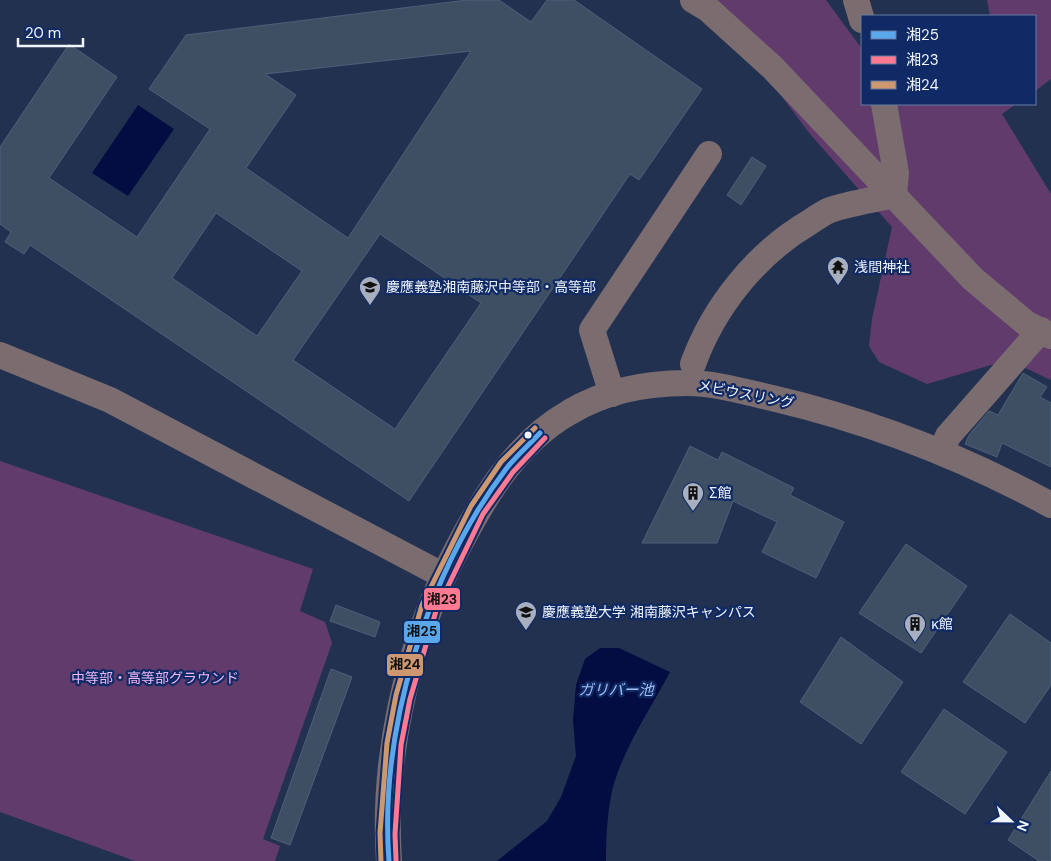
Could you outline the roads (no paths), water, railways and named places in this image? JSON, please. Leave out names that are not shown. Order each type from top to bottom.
[{"type":"street","points":[[693,0],[708,9],[772,67],[973,279],[1027,324],[1046,333],[948,436],[940,452]]},
{"type":"street","points":[[856,0],[861,17]]},
{"type":"street","points":[[884,105],[896,173],[894,195]]},
{"type":"street","points":[[612,394],[592,330],[709,154]]},
{"type":"street","points":[[693,364],[702,339],[730,296],[759,260],[784,237],[829,210],[894,195]]},
{"type":"street","points":[[0,355],[110,400],[444,576]]},
{"type":"street","name":"メビウスリング","points":[[389,861],[387,834],[394,744],[404,697],[429,608],[477,510],[507,467],[540,433],[569,412],[612,394],[644,385],[690,383],[728,388],[824,410],[870,425],[1007,481],[1051,505]]},
{"type":"water","points":[[138,105],[174,129],[128,196],[92,173]]},
{"type":"water","name":"ガリバー池","points":[[600,648],[619,648],[670,672],[636,733],[615,780],[609,812],[606,861],[497,861],[547,821],[561,797],[576,756],[573,720],[576,685],[585,659]]},
{"type":"place","name":"浅間神社","points":[[838,286]]},
{"type":"place","name":"慶應義塾湘南藤沢中等部・高等部","points":[[370,306]]},
{"type":"place","name":"Σ館","points":[[693,512]]},
{"type":"place","name":"慶應義塾大学 湘南藤沢キャンパス","points":[[526,631]]},
{"type":"place","name":"κ館","points":[[915,643]]},
{"type":"park label","name":"中等部・高等部グラウンド","points":[[155,678]]}]
